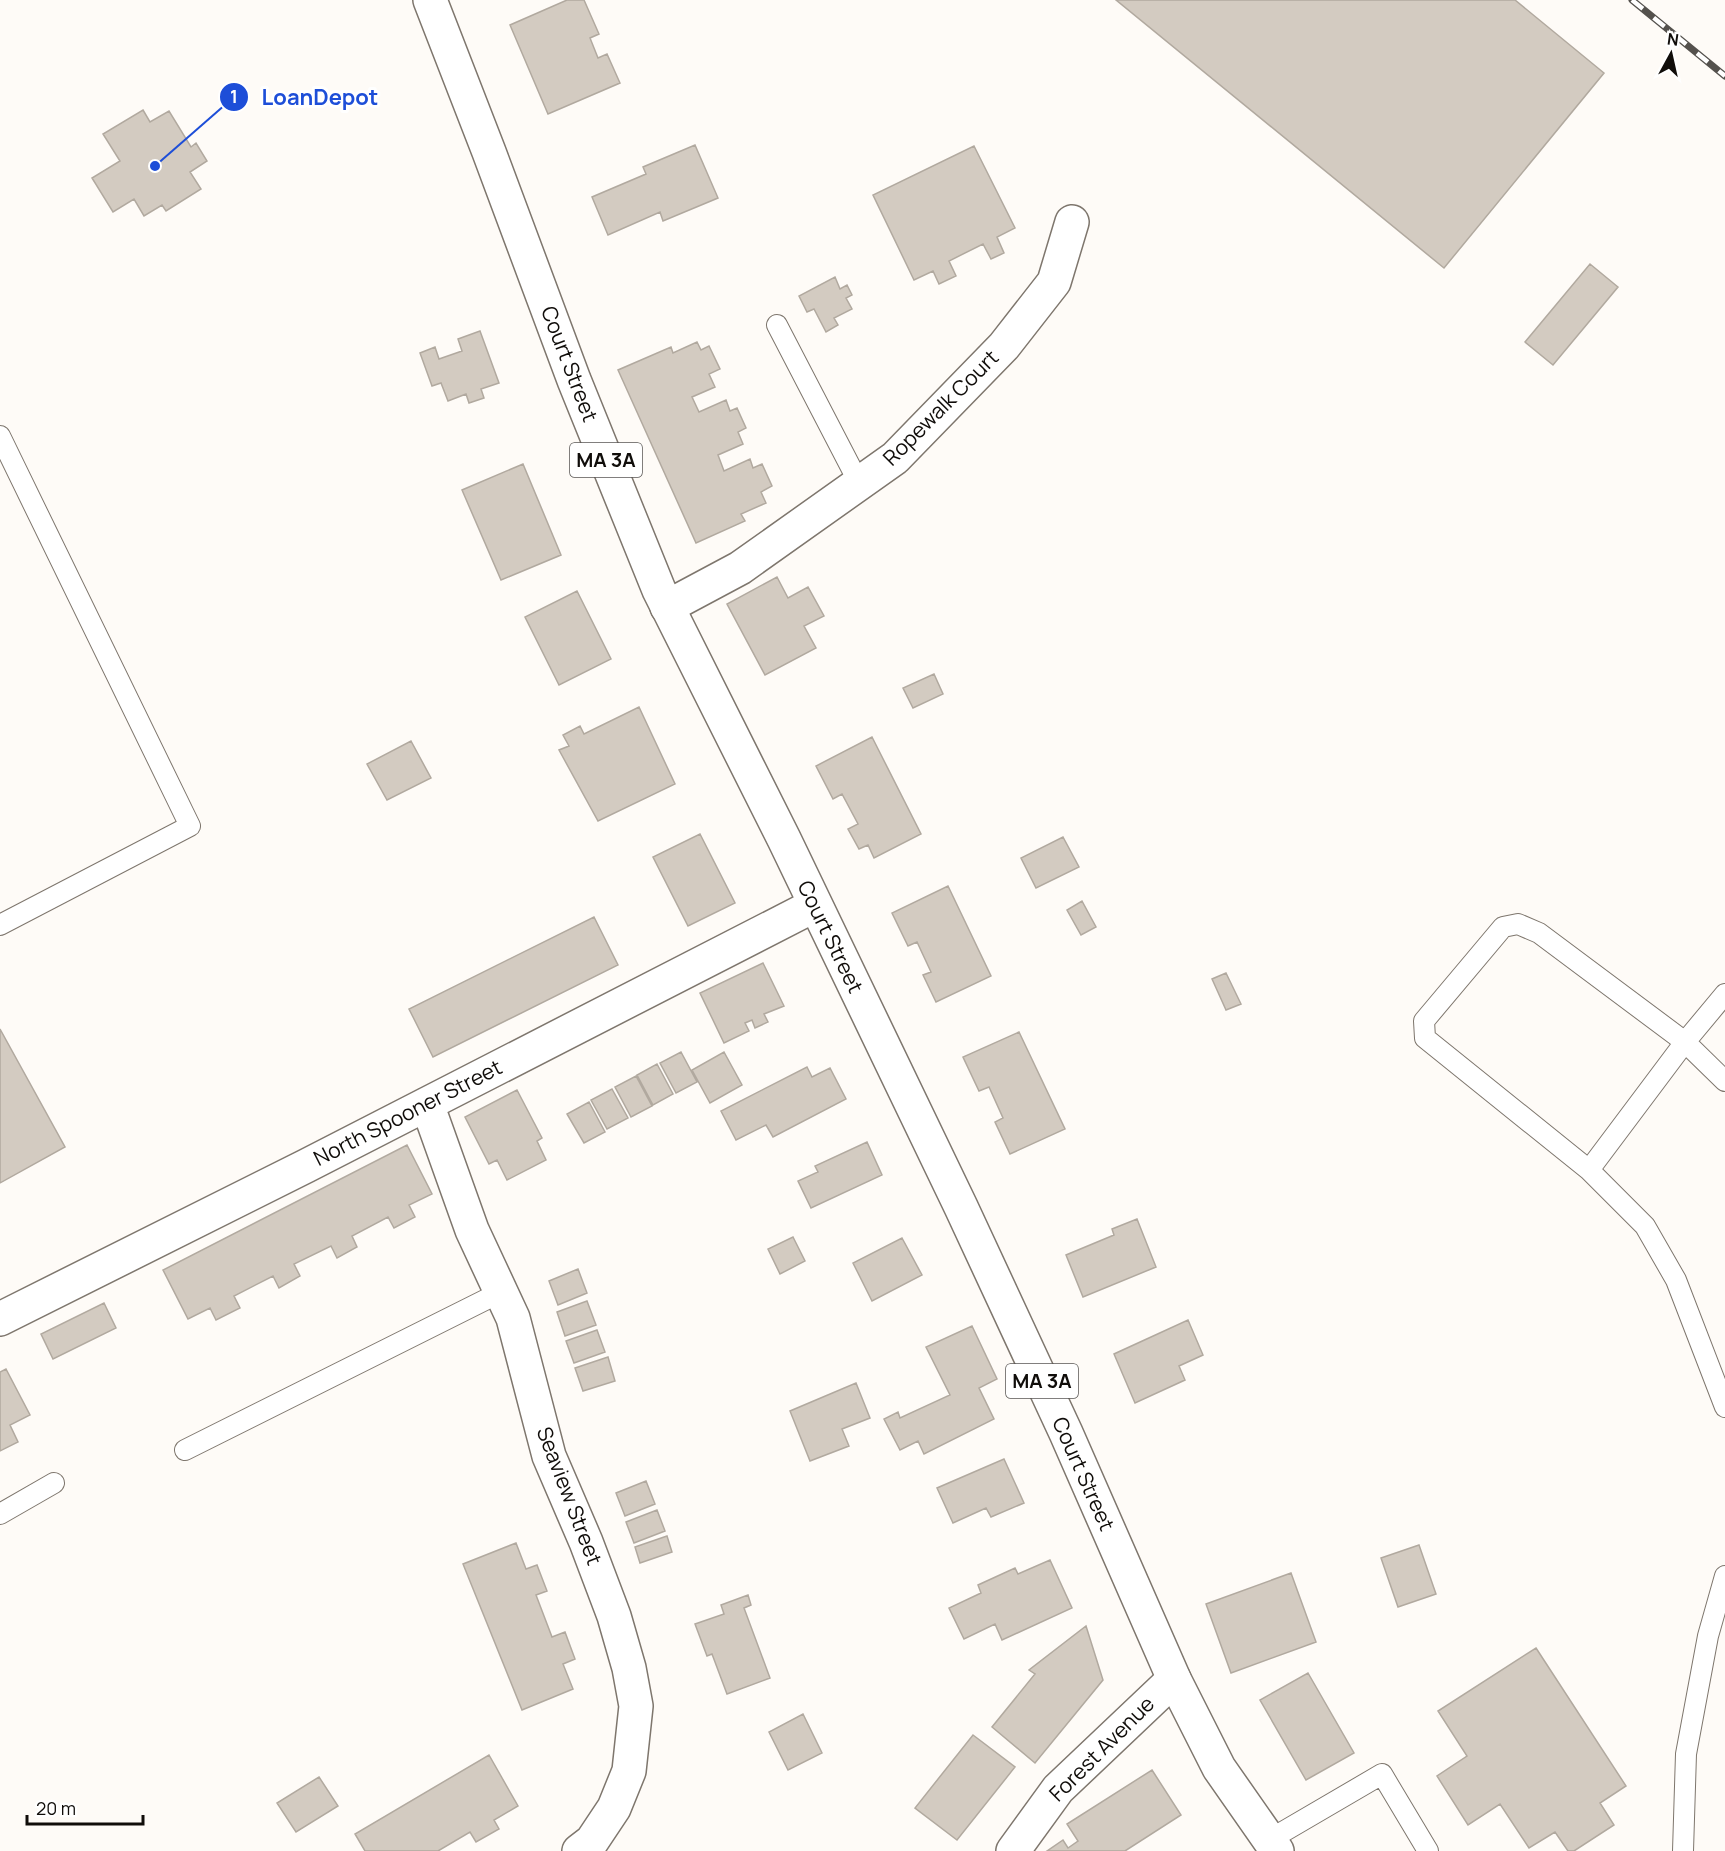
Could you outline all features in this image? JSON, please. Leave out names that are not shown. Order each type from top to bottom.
[{"type":"street","name":"Court Street","points":[[430,0],[574,380],[667,607],[961,1207],[1051,1400],[1174,1679],[1219,1768],[1273,1845]]},
{"type":"street","name":"Ropewalk Court","points":[[667,607],[740,568],[895,458],[1004,346],[1054,282],[1072,222]]},
{"type":"street","name":"North Spooner Street","points":[[0,1318],[427,1104],[815,905]]},
{"type":"street","name":"Seaview Street","points":[[427,1104],[472,1230],[513,1318],[549,1456],[586,1542],[614,1616],[629,1668],[636,1706],[629,1771],[614,1808],[592,1841],[579,1851]]},
{"type":"street","name":"Forest Avenue","points":[[1013,1851],[1058,1789],[1174,1679]]},
{"type":"lane","points":[[777,325],[859,483]]},
{"type":"lane","points":[[0,926],[190,826],[2,443]]},
{"type":"lane","points":[[1725,1081],[1685,1042],[1539,933],[1518,924],[1503,927],[1424,1021],[1425,1038],[1589,1170],[1645,1226],[1676,1280],[1725,1407]]},
{"type":"lane","points":[[1589,1170],[1685,1042],[1725,994]]},
{"type":"lane","points":[[185,1450],[501,1292]]},
{"type":"lane","points":[[0,1514],[54,1483]]},
{"type":"lane","points":[[1683,1851],[1686,1754],[1708,1636],[1725,1576]]},
{"type":"lane","points":[[1273,1845],[1382,1774],[1428,1851]]},
{"type":"building","points":[[567,0],[584,0],[599,34],[590,38],[598,58],[607,54],[620,83],[548,114],[510,25]]},
{"type":"building","points":[[1116,0],[1515,0],[1604,73],[1444,268]]},
{"type":"building","points":[[143,110],[150,122],[169,111],[191,147],[196,143],[207,161],[190,172],[201,189],[166,211],[162,205],[144,216],[134,199],[113,212],[92,178],[120,161],[103,134]]},
{"type":"building","points":[[695,145],[718,198],[663,221],[660,212],[608,235],[592,197],[646,174],[643,167]]},
{"type":"building","points":[[974,146],[1015,228],[997,237],[1004,253],[991,259],[983,244],[949,261],[956,276],[939,284],[933,271],[914,280],[873,195]]},
{"type":"building","points":[[1590,264],[1618,287],[1553,365],[1525,342]]},
{"type":"building","points":[[835,277],[840,289],[847,285],[852,295],[846,298],[852,309],[834,318],[838,325],[826,332],[814,309],[807,312],[799,296]]},
{"type":"building","points":[[480,331],[499,383],[481,389],[484,398],[469,403],[466,394],[448,401],[441,383],[432,386],[420,353],[435,347],[439,359],[462,351],[458,339]]},
{"type":"building","points":[[697,342],[701,350],[709,346],[720,369],[709,374],[715,387],[692,397],[699,412],[726,400],[730,411],[737,408],[746,428],[738,432],[743,444],[718,455],[724,471],[750,459],[753,468],[762,464],[772,486],[761,492],[766,503],[741,514],[745,521],[696,543],[618,370],[671,347],[673,353]]},
{"type":"building","points":[[523,464],[561,555],[501,580],[462,490]]},
{"type":"building","points":[[777,577],[788,598],[808,587],[824,616],[804,626],[816,648],[765,675],[727,604]]},
{"type":"building","points":[[577,591],[611,659],[559,685],[525,617]]},
{"type":"building","points":[[934,674],[943,694],[913,708],[903,688]]},
{"type":"building","points":[[639,707],[675,784],[598,821],[559,750],[569,746],[563,735],[580,726],[584,734]]},
{"type":"building","points":[[872,737],[921,834],[874,858],[868,845],[859,849],[848,829],[858,824],[842,794],[833,799],[816,766]]},
{"type":"building","points":[[411,741],[431,778],[387,800],[367,764]]},
{"type":"building","points":[[700,834],[735,903],[688,926],[653,857]]},
{"type":"building","points":[[1063,837],[1079,867],[1036,888],[1021,858]]},
{"type":"building","points":[[948,886],[991,976],[936,1002],[923,975],[931,972],[917,942],[908,946],[892,913]]},
{"type":"building","points":[[1082,901],[1096,927],[1081,935],[1067,910]]},
{"type":"building","points":[[594,917],[618,965],[433,1057],[409,1009]]},
{"type":"building","points":[[763,963],[784,1006],[764,1014],[768,1022],[755,1028],[752,1020],[745,1023],[749,1031],[724,1043],[700,993]]},
{"type":"building","points":[[1226,973],[1241,1004],[1226,1010],[1212,979]]},
{"type":"building","points":[[0,1029],[65,1147],[0,1183]]},
{"type":"building","points":[[1019,1032],[1065,1129],[1010,1154],[995,1122],[1003,1118],[989,1087],[979,1091],[963,1057]]},
{"type":"building","points":[[681,1052],[697,1082],[676,1093],[660,1063]]},
{"type":"building","points":[[724,1052],[742,1085],[710,1103],[692,1070]]},
{"type":"building","points":[[657,1064],[673,1094],[653,1105],[637,1075]]},
{"type":"building","points":[[807,1067],[812,1077],[830,1068],[846,1099],[773,1137],[766,1125],[736,1140],[721,1111]]},
{"type":"building","points":[[636,1076],[652,1106],[631,1117],[615,1087]]},
{"type":"building","points":[[612,1089],[628,1118],[607,1129],[591,1100]]},
{"type":"building","points":[[517,1090],[542,1138],[537,1141],[546,1160],[507,1180],[497,1160],[489,1164],[465,1117]]},
{"type":"building","points":[[589,1102],[605,1132],[584,1143],[567,1114]]},
{"type":"building","points":[[867,1142],[882,1175],[811,1208],[798,1181],[818,1172],[815,1166]]},
{"type":"building","points":[[407,1145],[432,1194],[409,1205],[415,1217],[394,1228],[388,1217],[352,1236],[357,1247],[337,1258],[331,1246],[294,1264],[300,1276],[279,1288],[273,1276],[234,1296],[240,1308],[216,1320],[210,1308],[188,1319],[163,1270]]},
{"type":"building","points":[[1137,1219],[1156,1267],[1083,1297],[1066,1255],[1114,1235],[1112,1229]]},
{"type":"building","points":[[793,1237],[805,1261],[780,1274],[768,1249]]},
{"type":"building","points":[[902,1238],[922,1275],[872,1301],[853,1263]]},
{"type":"building","points":[[578,1269],[587,1293],[558,1305],[549,1281]]},
{"type":"building","points":[[587,1301],[596,1325],[565,1336],[557,1312]]},
{"type":"building","points":[[104,1303],[116,1328],[53,1359],[41,1334]]},
{"type":"building","points":[[1188,1320],[1203,1355],[1179,1366],[1185,1380],[1135,1403],[1114,1354]]},
{"type":"building","points":[[972,1326],[997,1379],[979,1388],[994,1419],[924,1454],[918,1441],[900,1450],[884,1419],[898,1412],[900,1418],[950,1395],[926,1347]]},
{"type":"building","points":[[597,1330],[605,1352],[574,1363],[566,1341]]},
{"type":"building","points":[[608,1357],[615,1381],[583,1391],[575,1368]]},
{"type":"building","points":[[6,1369],[30,1415],[10,1425],[18,1442],[0,1451],[0,1372]]},
{"type":"building","points":[[856,1383],[870,1418],[842,1429],[849,1446],[810,1461],[790,1411]]},
{"type":"building","points":[[1004,1459],[1024,1503],[991,1517],[986,1508],[953,1523],[937,1488]]},
{"type":"building","points":[[646,1481],[655,1504],[625,1516],[616,1493]]},
{"type":"building","points":[[657,1510],[665,1531],[634,1543],[626,1522]]},
{"type":"building","points":[[667,1536],[672,1552],[640,1563],[635,1547]]},
{"type":"building","points":[[516,1543],[526,1569],[537,1565],[547,1591],[536,1595],[552,1637],[565,1632],[575,1659],[563,1664],[573,1689],[522,1710],[463,1564]]},
{"type":"building","points":[[1419,1545],[1436,1594],[1398,1607],[1381,1558]]},
{"type":"building","points":[[1050,1560],[1072,1608],[1002,1640],[995,1624],[964,1639],[949,1608],[981,1593],[978,1585],[1015,1568],[1018,1574]]},
{"type":"building","points":[[1291,1573],[1316,1642],[1231,1673],[1206,1604]]},
{"type":"building","points":[[748,1595],[751,1605],[744,1608],[770,1678],[727,1694],[712,1654],[707,1656],[695,1624],[724,1614],[721,1605]]},
{"type":"building","points":[[1086,1626],[1103,1680],[1035,1763],[992,1727],[1035,1674],[1029,1670]]},
{"type":"building","points":[[1536,1648],[1626,1786],[1600,1803],[1614,1825],[1574,1851],[1568,1851],[1555,1832],[1529,1848],[1500,1804],[1468,1825],[1437,1776],[1467,1756],[1438,1711]]},
{"type":"building","points":[[1308,1673],[1354,1753],[1306,1780],[1260,1700]]},
{"type":"building","points":[[803,1714],[822,1753],[788,1770],[769,1732]]},
{"type":"building","points":[[973,1735],[1015,1767],[957,1840],[915,1808]]},
{"type":"building","points":[[489,1755],[518,1806],[494,1820],[499,1829],[476,1842],[470,1832],[438,1851],[365,1851],[355,1834]]},
{"type":"building","points":[[1152,1770],[1181,1815],[1125,1851],[1047,1851],[1063,1840],[1068,1848],[1078,1841],[1067,1824]]},
{"type":"building","points":[[319,1777],[338,1806],[296,1832],[277,1803]]},
{"type":"railway","points":[[1632,0],[1725,76]]},
{"type":"place","name":"LoanDepot","points":[[155,166]]}]
